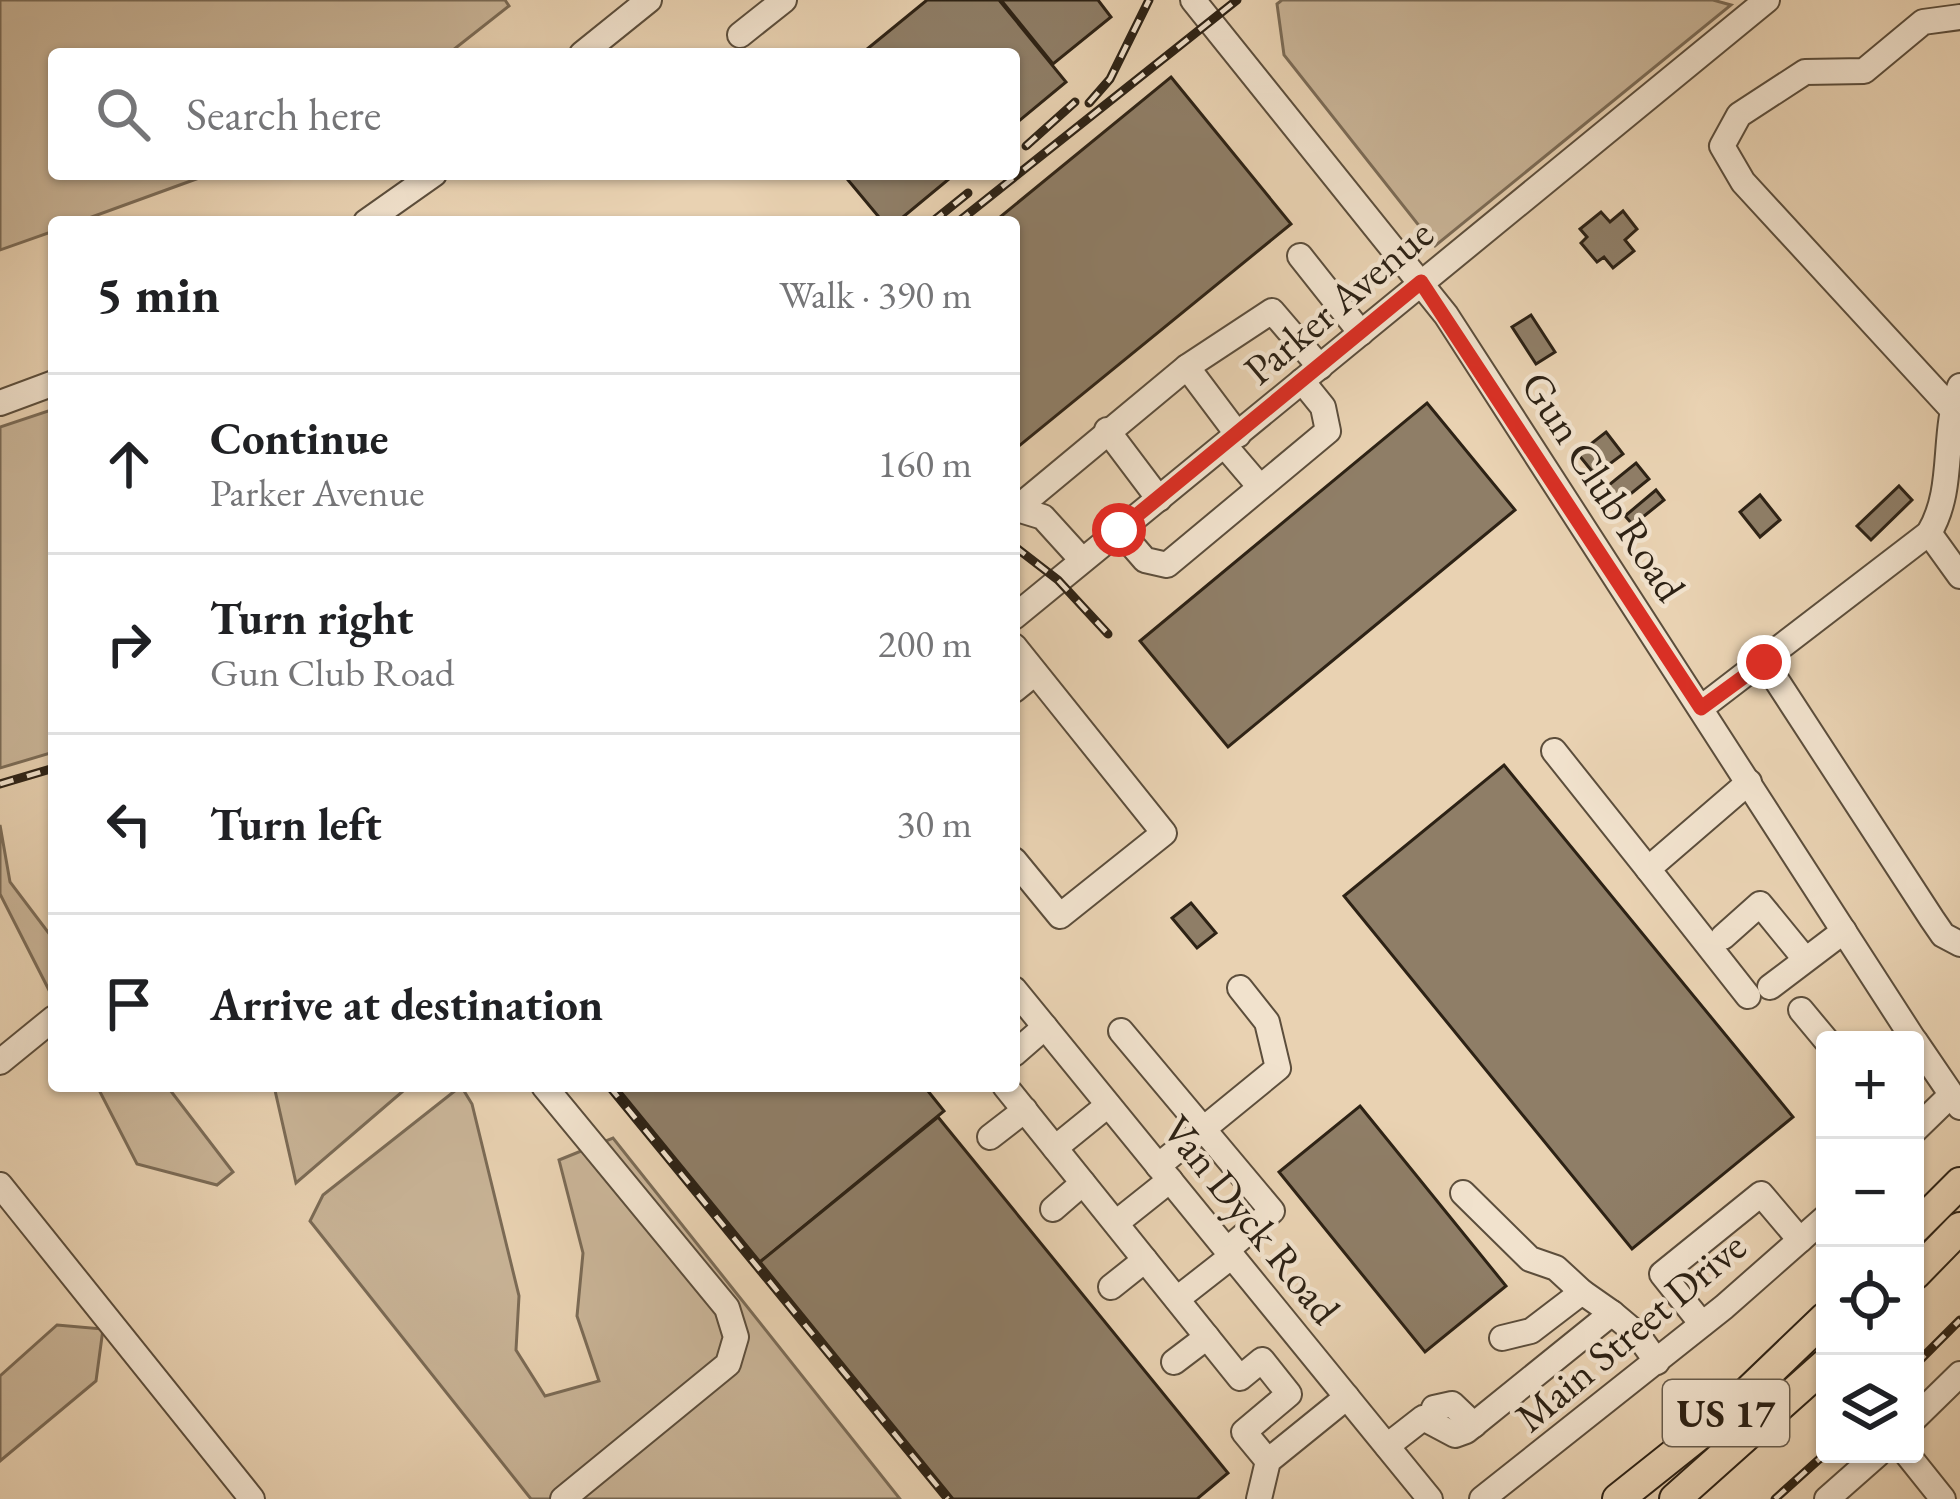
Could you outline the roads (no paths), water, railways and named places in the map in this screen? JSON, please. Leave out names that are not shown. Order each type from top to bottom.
[{"type":"main road","points":[[1924,1219],[1960,1183]]},
{"type":"main road","points":[[1924,1265],[1960,1228]]},
{"type":"main road","name":"US 17","points":[[1618,1499],[1711,1426],[1816,1327]]},
{"type":"main road","name":"US 17","points":[[1675,1499],[1816,1374]]},
{"type":"street","points":[[589,48],[649,0]]},
{"type":"street","points":[[740,35],[784,0]]},
{"type":"street","name":"Gun Club Road","points":[[1193,0],[1421,282],[1909,1031]]},
{"type":"street","name":"Parker Avenue","points":[[1020,612],[1767,0]]},
{"type":"street","points":[[1701,708],[1930,533],[1944,509],[1956,397],[1742,182],[1722,146],[1739,116],[1805,72],[1864,71],[1924,22],[1960,17]]},
{"type":"street","points":[[382,216],[427,180]]},
{"type":"street","points":[[1300,256],[1361,333]]},
{"type":"street","points":[[1020,504],[1186,368],[1273,310],[1311,374],[1328,431],[1167,565],[1145,560],[1119,530]]},
{"type":"street","points":[[1186,368],[1260,488]]},
{"type":"street","points":[[0,404],[48,385]]},
{"type":"street","points":[[1107,430],[1159,499]]},
{"type":"street","points":[[1020,510],[1042,517],[1082,560]]},
{"type":"street","points":[[1930,533],[1960,576]]},
{"type":"street","points":[[1020,654],[1164,832],[1060,916],[1020,867]]},
{"type":"street","points":[[1764,662],[1931,919],[1960,944]]},
{"type":"street","points":[[1020,685],[1035,673]]},
{"type":"street","points":[[1553,751],[1648,869],[1759,991],[1844,931]]},
{"type":"street","points":[[1648,869],[1748,782]]},
{"type":"street","points":[[1723,937],[1760,904],[1805,959]]},
{"type":"street","points":[[1116,1223],[1202,1128],[1278,1067],[1267,1022],[1240,988]]},
{"type":"street","name":"Van Dyck Road","points":[[1020,996],[1430,1499]]},
{"type":"street","points":[[1802,1010],[1819,1031]]},
{"type":"street","points":[[0,1062],[48,1023]]},
{"type":"street","points":[[1020,1049],[1045,1027]]},
{"type":"street","points":[[1121,1031],[1272,1211],[1177,1299]]},
{"type":"street","name":"Gun Club Road","points":[[1924,1052],[1953,1088]]},
{"type":"street","points":[[1924,1120],[1953,1088]]},
{"type":"street","points":[[549,1092],[727,1308],[736,1336],[728,1364],[563,1499]]},
{"type":"street","points":[[1010,1092],[1240,1378],[1294,1333]]},
{"type":"street","points":[[1055,1148],[1108,1105]]},
{"type":"street","points":[[990,1137],[1024,1110]]},
{"type":"street","points":[[1053,1209],[1083,1183]]},
{"type":"street","points":[[0,1185],[252,1499]]},
{"type":"street","points":[[1463,1192],[1530,1259],[1556,1268],[1637,1334],[1657,1362]]},
{"type":"street","points":[[1702,1324],[1662,1274],[1761,1194],[1800,1240]]},
{"type":"street","name":"Main Street Drive","points":[[1481,1499],[1657,1362],[1816,1226]]},
{"type":"street","points":[[1111,1287],[1145,1260]]},
{"type":"street","points":[[1502,1338],[1531,1331],[1582,1292]]},
{"type":"street","points":[[1387,1446],[1425,1404],[1455,1435],[1474,1425],[1612,1313]]},
{"type":"street","points":[[1174,1362],[1207,1336]]},
{"type":"street","points":[[1802,1342],[1816,1357]]},
{"type":"street","points":[[1262,1360],[1289,1394],[1244,1432],[1268,1461]]},
{"type":"street","points":[[1924,1409],[1960,1374]]},
{"type":"street","points":[[1258,1499],[1268,1461],[1347,1397]]},
{"type":"street","points":[[1827,1499],[1867,1463]]},
{"type":"street","points":[[1914,1463],[1943,1499]]},
{"type":"railway","points":[[1089,103],[1110,79],[1149,0]]},
{"type":"railway","points":[[1020,173],[1237,0]]},
{"type":"railway","points":[[1026,146],[1075,102]]},
{"type":"railway","points":[[966,216],[1011,180]]},
{"type":"railway","points":[[939,216],[968,193]]},
{"type":"railway","points":[[1020,551],[1058,580],[1108,634]]},
{"type":"railway","points":[[0,784],[48,770]]},
{"type":"railway","points":[[614,1092],[948,1499]]},
{"type":"railway","points":[[1924,1356],[1960,1320]]},
{"type":"railway","points":[[1775,1499],[1816,1462]]}]
